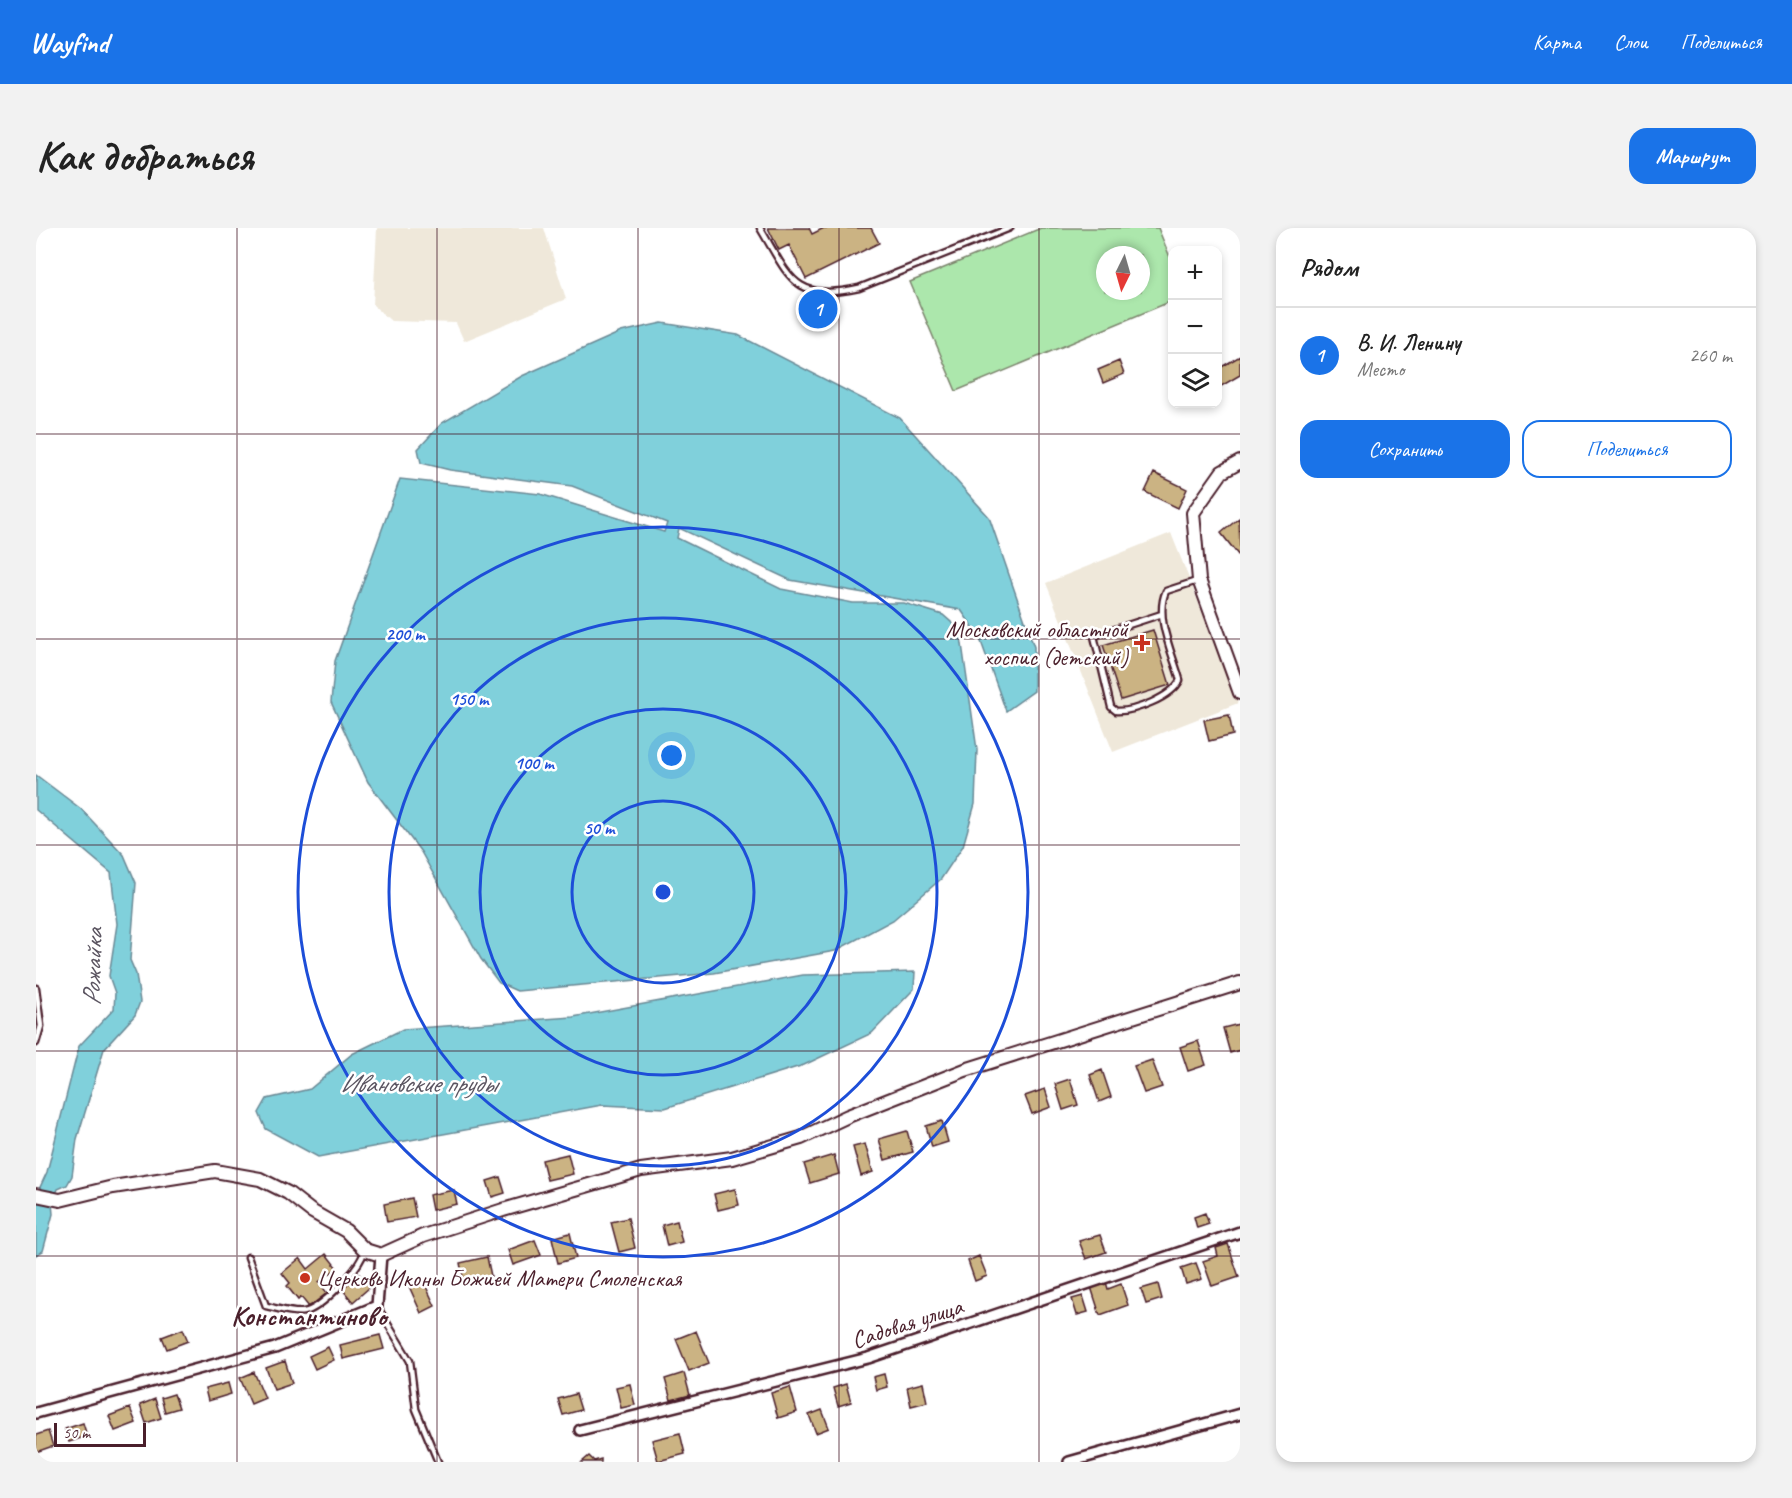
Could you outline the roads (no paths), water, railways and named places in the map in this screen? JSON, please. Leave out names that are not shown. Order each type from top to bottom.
[{"type":"street","points":[[1240,462],[1222,472],[1193,513],[1199,580],[1240,693]]},
{"type":"street","points":[[36,1195],[60,1200],[113,1187],[215,1171],[260,1179],[288,1193],[311,1211],[346,1231],[365,1250],[381,1255],[423,1236],[641,1170],[732,1158],[801,1138],[848,1116],[965,1070],[1240,983]]},
{"type":"street","name":"Садовая улица","points":[[580,1430],[868,1358],[1240,1232]]},
{"type":"street","points":[[36,1413],[275,1348],[377,1306],[381,1255]]},
{"type":"street","points":[[1069,1462],[1240,1414]]},
{"type":"lane","points":[[760,228],[791,279],[813,292],[834,293],[860,288],[1010,228]]},
{"type":"lane","points":[[1162,614],[1094,636],[1106,690],[1111,707],[1116,711],[1163,698],[1177,687],[1180,680],[1162,614],[1162,600],[1166,591],[1199,580]]},
{"type":"lane","points":[[36,988],[41,1026],[36,1043]]},
{"type":"lane","points":[[248,1257],[266,1306],[303,1312],[322,1302],[361,1262],[365,1250]]},
{"type":"lane","points":[[377,1306],[410,1361],[416,1409],[438,1462]]},
{"type":"water","points":[[662,323],[738,335],[900,418],[989,517],[1034,647],[1034,691],[1006,711],[979,636],[961,610],[790,580],[679,528],[677,538],[781,589],[853,603],[904,603],[943,615],[960,630],[977,750],[975,804],[963,846],[941,879],[893,920],[835,951],[714,973],[517,991],[499,983],[481,959],[421,852],[368,782],[331,702],[335,661],[400,479],[540,494],[664,532],[667,523],[572,486],[450,470],[421,463],[418,449],[442,423],[522,376],[621,332]]},
{"type":"water","points":[[36,775],[81,809],[124,855],[136,883],[130,960],[136,974],[140,1002],[135,1015],[104,1049],[77,1139],[72,1176],[67,1185],[58,1189],[52,1203],[53,1214],[43,1251],[36,1255],[36,1196],[47,1172],[79,1046],[114,1009],[115,993],[109,976],[117,924],[111,873],[36,810]]},
{"type":"water","name":"Ивановские пруды","points":[[915,972],[914,989],[872,1033],[804,1065],[665,1108],[602,1105],[318,1157],[266,1129],[259,1113],[267,1099],[310,1089],[352,1054],[403,1029],[573,1017],[803,975]]},
{"type":"place","name":"В. И. Ленину","points":[[818,309]]},
{"type":"place","name":"Московский областной хоспис (детский)","points":[[1142,643]]},
{"type":"place","name":"Церковь Иконы Божией Матери Смоленская","points":[[305,1278]]},
{"type":"district","name":"Константиново","points":[[309,1316]]},
{"type":"water label","name":"Рожайка","points":[[92,967]]}]
